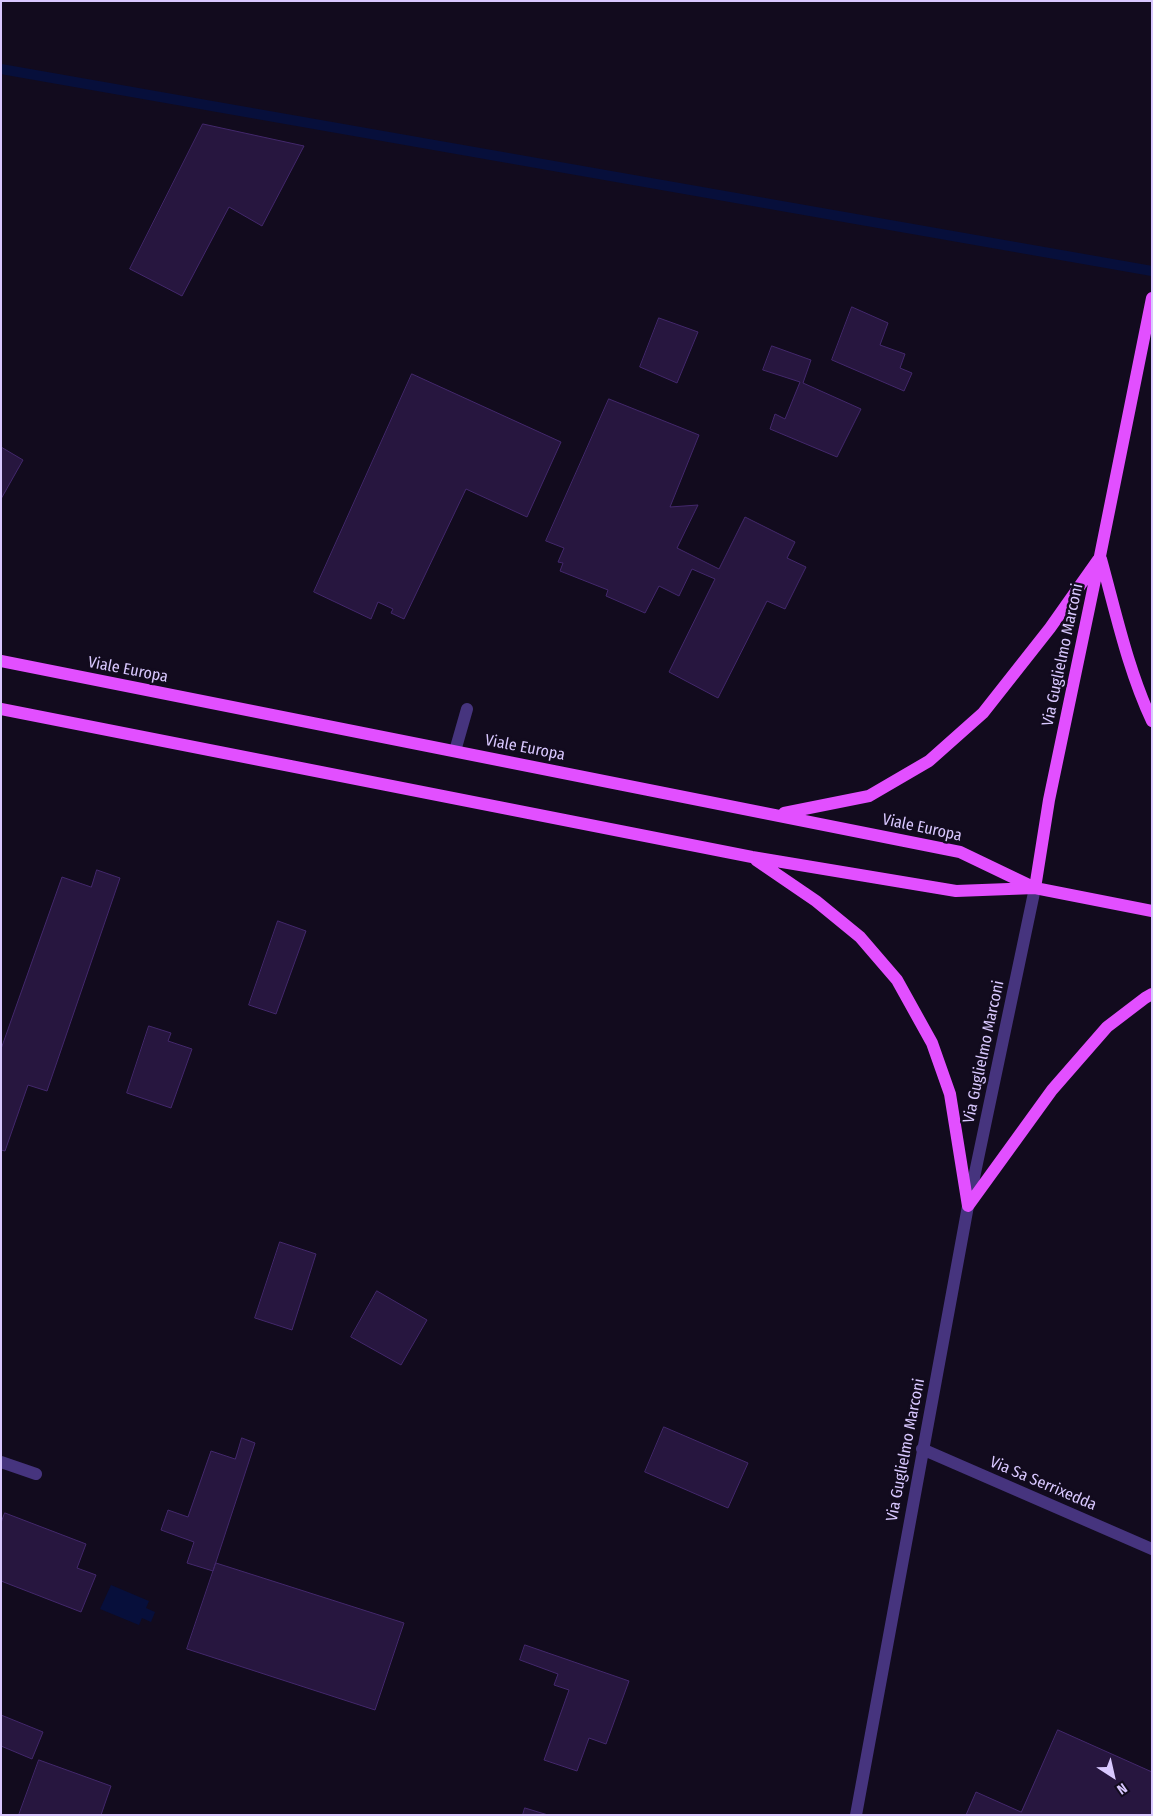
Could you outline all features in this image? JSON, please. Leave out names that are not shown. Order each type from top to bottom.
[{"type":"main road","name":"Via Guglielmo Marconi","points":[[1035,888],[1049,800],[1100,556],[1142,339],[1152,298]]},
{"type":"main road","points":[[1100,556],[1122,639],[1143,702],[1152,721]]},
{"type":"main road","points":[[777,815],[869,796],[929,760],[983,713],[1050,628],[1100,556]]},
{"type":"main road","name":"Viale Europa","points":[[1,661],[960,852],[1035,888]]},
{"type":"main road","name":"Viale Europa","points":[[1,709],[752,857],[956,891],[1035,888],[1152,911]]},
{"type":"main road","points":[[752,857],[816,901],[860,937],[897,980],[932,1043],[950,1094],[968,1206]]},
{"type":"main road","points":[[968,1206],[1052,1090],[1107,1027],[1152,994]]},
{"type":"street","points":[[455,751],[468,709]]},
{"type":"street","name":"Via Guglielmo Marconi","points":[[856,1815],[968,1206],[1035,888]]},
{"type":"street","name":"Via Sa Serrixedda","points":[[922,1449],[1152,1549]]},
{"type":"street","points":[[1,1462],[36,1474]]},
{"type":"shaded area","points":[[111,1585],[149,1601],[146,1608],[155,1612],[151,1622],[142,1618],[139,1625],[100,1609]]},
{"type":"building","points":[[203,124],[304,146],[262,226],[229,207],[182,296],[130,269]]},
{"type":"building","points":[[852,307],[888,323],[880,345],[905,354],[900,368],[912,373],[904,391],[832,360]]},
{"type":"building","points":[[659,318],[698,332],[677,383],[640,367]]},
{"type":"building","points":[[772,346],[811,360],[803,383],[861,409],[837,457],[770,429],[775,414],[785,419],[800,382],[763,370]]},
{"type":"building","points":[[412,374],[561,442],[527,517],[466,489],[404,619],[391,613],[393,609],[378,602],[371,619],[314,592]]},
{"type":"building","points":[[609,399],[699,435],[670,507],[698,505],[677,548],[719,569],[745,517],[795,542],[787,558],[806,567],[785,609],[767,601],[718,698],[669,672],[715,579],[692,569],[679,596],[659,586],[645,613],[606,596],[608,590],[560,571],[563,563],[558,562],[564,548],[546,541]]},
{"type":"building","points":[[1,447],[23,460],[1,499]]},
{"type":"building","points":[[97,870],[120,878],[47,1091],[28,1085],[5,1151],[1,1150],[1,1049],[62,877],[91,887]]},
{"type":"building","points":[[278,921],[306,931],[276,1014],[249,1005]]},
{"type":"building","points":[[149,1026],[171,1033],[168,1041],[192,1049],[171,1108],[127,1093]]},
{"type":"building","points":[[280,1242],[316,1254],[292,1330],[255,1318]]},
{"type":"building","points":[[377,1291],[427,1320],[401,1365],[351,1337]]},
{"type":"building","points":[[664,1427],[748,1463],[728,1508],[645,1472]]},
{"type":"building","points":[[242,1438],[255,1443],[213,1571],[187,1563],[194,1542],[161,1530],[168,1510],[188,1517],[211,1451],[235,1459]]},
{"type":"building","points":[[5,1513],[86,1544],[77,1568],[96,1575],[81,1612],[1,1581],[1,1523]]},
{"type":"building","points":[[216,1563],[404,1623],[375,1710],[187,1649]]},
{"type":"building","points":[[525,1645],[629,1681],[606,1744],[589,1738],[577,1771],[544,1760],[569,1690],[554,1685],[558,1674],[520,1660]]},
{"type":"building","points":[[1,1715],[43,1732],[32,1759],[1,1746]]},
{"type":"building","points":[[1058,1730],[1152,1772],[1152,1815],[966,1815],[976,1792],[1021,1812]]},
{"type":"building","points":[[39,1760],[111,1786],[101,1815],[19,1815]]},
{"type":"building","points":[[525,1808],[548,1815],[523,1815]]},
{"type":"waterway","points":[[1,69],[1152,271]]}]
